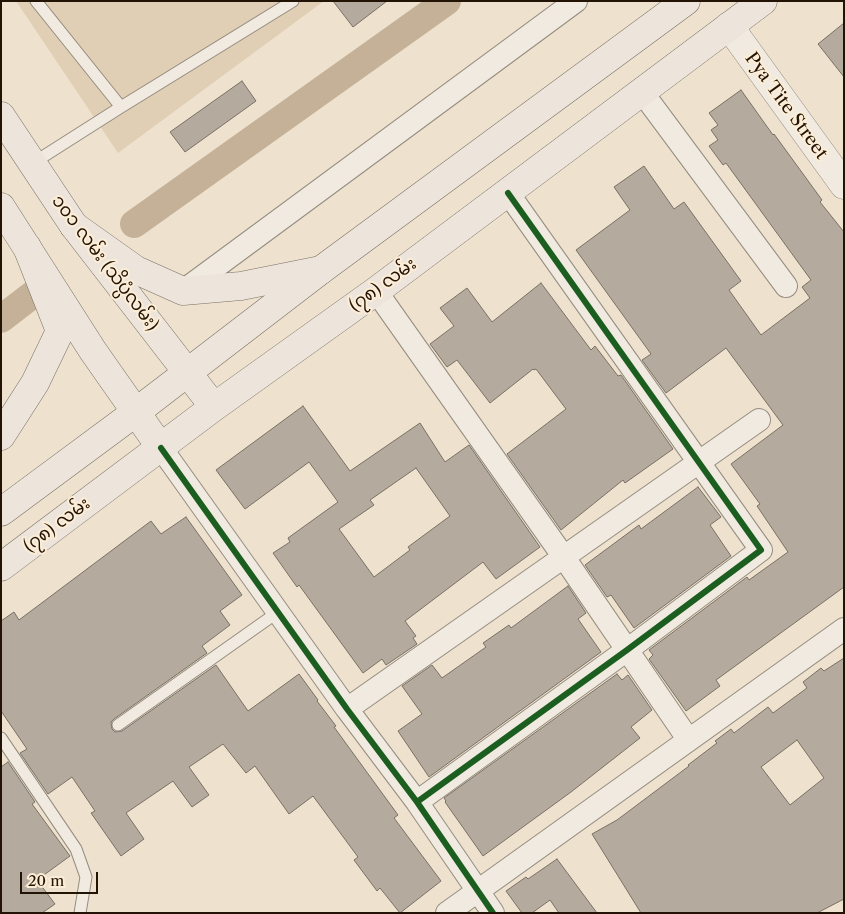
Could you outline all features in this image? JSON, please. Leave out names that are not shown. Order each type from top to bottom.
[{"type":"main road","points":[[1,512],[136,412],[321,270],[686,1]]},
{"type":"main road","name":"(၇၈) လမ်း","points":[[1,567],[214,407],[376,291],[508,193],[763,1]]},
{"type":"main road","name":"၁၀၁ လမ်း (သိပ္ပံလမ်း)","points":[[1,116],[74,226],[214,407]]},
{"type":"main road","points":[[1,207],[93,351],[161,448]]},
{"type":"main road","points":[[74,226],[136,270],[183,291],[242,286],[321,270]]},
{"type":"main road","points":[[1,436],[35,383],[60,331],[27,247]]},
{"type":"street","points":[[183,291],[576,1]]},
{"type":"street","name":"Pya Tite Street","points":[[729,26],[844,185]]},
{"type":"street","points":[[642,92],[786,286]]},
{"type":"street","points":[[416,802],[627,650],[761,550],[508,193]]},
{"type":"street","points":[[376,291],[563,556],[688,739]]},
{"type":"street","points":[[347,709],[758,420]]},
{"type":"street","points":[[161,448],[347,709],[416,802],[493,913]]},
{"type":"street","points":[[446,913],[844,629]]},
{"type":"lane","points":[[36,1],[121,107]]},
{"type":"lane","points":[[33,163],[293,1]]},
{"type":"lane","points":[[118,725],[278,612]]},
{"type":"lane","points":[[1,738],[76,850],[86,877],[80,913]]},
{"type":"shaded area","points":[[16,1],[324,1],[118,153]]},
{"type":"building","points":[[333,1],[387,1],[353,27]]},
{"type":"building","points":[[844,23],[844,77],[818,44]]},
{"type":"building","points":[[242,81],[256,101],[185,152],[170,132]]},
{"type":"building","points":[[741,90],[822,200],[820,202],[844,232],[844,587],[716,680],[720,686],[686,711],[649,659],[653,655],[649,650],[747,577],[749,580],[788,552],[757,506],[760,504],[731,464],[783,425],[726,348],[666,393],[642,360],[651,354],[576,250],[630,210],[614,187],[644,166],[674,209],[684,202],[741,281],[729,290],[761,335],[810,298],[802,287],[811,280],[726,163],[723,165],[709,146],[718,140],[711,130],[718,125],[709,113]]},
{"type":"building","points":[[541,283],[591,350],[595,346],[618,376],[621,375],[673,449],[625,483],[623,480],[561,530],[507,454],[566,409],[536,369],[533,369],[490,403],[457,360],[447,367],[430,344],[454,326],[440,308],[467,288],[492,322]]},
{"type":"building","points":[[303,406],[350,471],[420,423],[445,462],[469,445],[540,547],[496,579],[483,562],[405,621],[416,636],[413,638],[417,644],[386,665],[382,659],[363,673],[299,585],[297,587],[273,553],[290,542],[288,538],[338,502],[309,462],[245,509],[216,470]],"holes":[[[416,468],[450,516],[408,547],[410,550],[374,577],[339,529],[374,505],[370,500]]]},
{"type":"building","points":[[698,487],[721,517],[710,525],[731,556],[634,628],[611,595],[607,597],[585,565],[639,525],[641,529]]},
{"type":"building","points":[[186,517],[242,595],[220,611],[230,625],[202,646],[207,653],[114,719],[111,722],[112,729],[115,732],[122,731],[216,665],[248,711],[299,674],[336,726],[334,727],[398,815],[394,818],[441,881],[400,913],[380,888],[377,891],[354,860],[358,857],[313,796],[289,814],[255,766],[246,773],[223,744],[189,767],[209,795],[192,807],[173,781],[126,813],[144,839],[121,856],[91,813],[95,811],[72,777],[48,794],[20,753],[27,749],[1,711],[1,621],[14,612],[19,620],[151,521],[161,534]]},
{"type":"building","points":[[568,586],[586,613],[578,619],[601,652],[429,777],[398,731],[422,714],[402,686],[432,665],[442,678],[486,647],[483,643],[509,625],[511,628]]},
{"type":"building","points":[[844,658],[844,899],[817,913],[641,913],[592,834],[617,820],[689,766],[717,743],[715,741],[731,729],[734,733],[768,707],[773,713],[807,688],[803,682],[821,668],[824,671]],"holes":[[[797,740],[824,778],[790,805],[761,767]]]},
{"type":"building","points":[[617,674],[622,680],[628,675],[652,710],[631,727],[640,738],[571,792],[483,856],[444,798]]},
{"type":"building","points":[[8,762],[35,802],[32,804],[70,856],[37,880],[55,904],[42,913],[1,913],[1,767]]},
{"type":"building","points":[[557,859],[597,913],[559,913],[550,900],[532,913],[522,913],[506,891],[526,877],[528,879]]},
{"type":"waterway","points":[[134,224],[447,1]]},
{"type":"waterway","points":[[1,319],[40,289]]},
{"type":"cycle path","points":[[417,802],[761,550],[508,193]]},
{"type":"cycle path","points":[[161,448],[347,709],[417,802],[493,913]]}]
